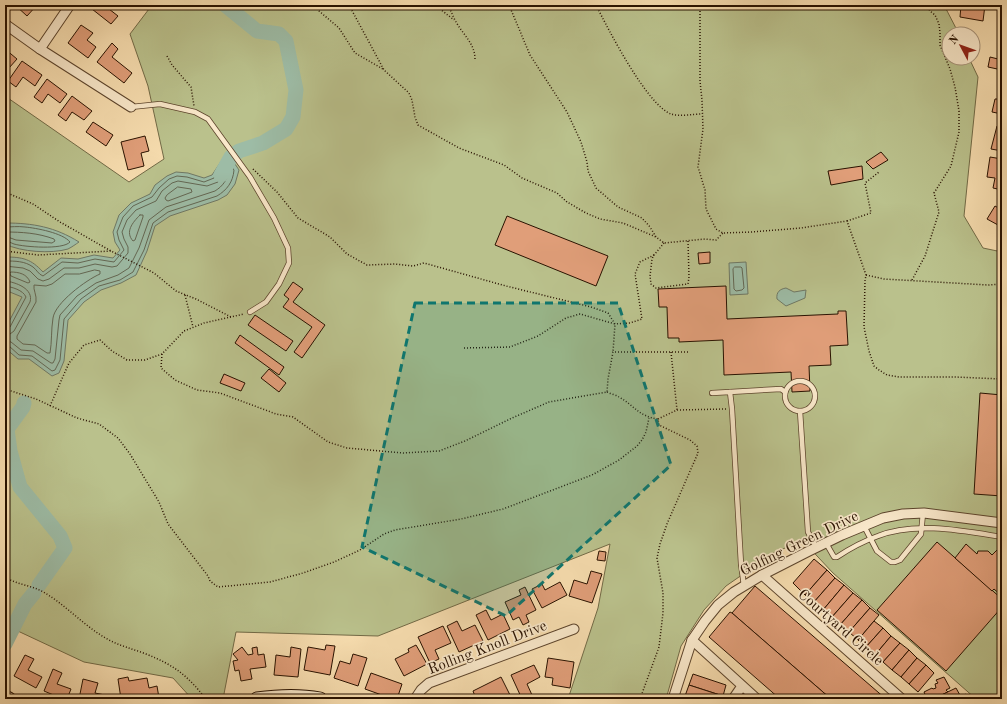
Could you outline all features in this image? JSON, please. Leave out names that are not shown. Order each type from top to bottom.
[{"type":"main road","points":[[257,699],[296,696],[320,699]]},
{"type":"main road","points":[[5,697],[10,699]]},
{"type":"street","points":[[40,49],[70,5]]},
{"type":"street","points":[[5,24],[40,49],[131,107]]},
{"type":"street","name":"Golfing Green Drive","points":[[673,699],[692,640],[718,605],[744,586],[816,547],[883,518],[903,514],[923,513],[1002,523]]},
{"type":"street","name":"Courtyard Circle","points":[[762,576],[902,699]]},
{"type":"street","name":"Rolling Knoll Drive","points":[[415,699],[421,690],[430,683],[574,628]]},
{"type":"street","points":[[692,640],[757,699]]},
{"type":"street","points":[[733,699],[742,686]]},
{"type":"lane","points":[[131,107],[160,104],[195,112],[208,119],[239,162],[274,218],[288,248],[290,263],[279,284],[266,302],[250,312]]},
{"type":"lane","points":[[800,381],[810,384],[813,388],[813,403],[809,407],[800,411],[791,408],[784,396],[785,392],[790,384],[800,381]]},
{"type":"lane","points":[[712,393],[781,389],[785,392]]},
{"type":"lane","points":[[730,392],[741,564],[744,586]]},
{"type":"lane","points":[[800,411],[808,532],[816,547]]},
{"type":"lane","points":[[864,526],[877,550],[891,562],[895,562],[900,560],[922,534],[923,513]]},
{"type":"lane","points":[[826,543],[834,557],[837,557],[871,539],[886,533],[909,529],[944,529],[1002,537]]},
{"type":"path","points":[[312,5],[339,28],[355,53],[384,70],[409,93],[418,125],[424,129],[459,148],[504,164],[522,178],[557,193],[567,202],[600,219],[623,223],[664,243],[716,240],[723,232]]},
{"type":"path","points":[[349,5],[384,70]]},
{"type":"path","points":[[435,5],[454,20],[473,45],[475,59]]},
{"type":"path","points":[[448,5],[454,20]]},
{"type":"path","points":[[509,5],[530,55],[567,112],[581,142],[588,171],[596,188],[618,207],[642,218],[650,227],[656,238]]},
{"type":"path","points":[[596,5],[623,54],[645,88],[660,106],[666,111],[677,115],[702,114]]},
{"type":"path","points":[[700,5],[700,81],[702,100],[702,129],[698,167],[705,190],[706,209],[716,229],[723,232],[752,232],[794,228],[847,221],[871,213],[865,183],[879,172]]},
{"type":"path","points":[[912,280],[925,256],[939,212],[934,193],[951,166],[959,132],[959,111],[955,87],[950,69],[940,44],[939,24],[935,15],[930,11],[927,5]]},
{"type":"path","points":[[167,56],[172,65],[191,87],[194,97],[195,112]]},
{"type":"path","points":[[239,162],[246,163],[265,180],[298,218],[330,238],[347,254],[367,265],[395,264],[413,266],[424,263],[608,313],[615,324],[613,352],[608,379],[608,392]]},
{"type":"path","points":[[5,192],[33,204],[60,222],[154,273],[176,291],[231,317]]},
{"type":"path","points":[[847,221],[866,276],[864,327],[874,366],[887,375],[899,377],[1002,379]]},
{"type":"path","points":[[664,243],[652,259],[650,276],[652,284],[656,288],[683,286],[688,284],[688,241]]},
{"type":"path","points":[[5,251],[38,255],[111,251]]},
{"type":"path","points":[[464,348],[510,347],[538,336],[566,318],[580,314],[615,324],[630,323],[642,319],[635,274],[640,262],[654,255]]},
{"type":"path","points":[[866,276],[884,279],[988,285],[1002,284]]},
{"type":"path","points":[[184,295],[193,327]]},
{"type":"path","points":[[50,406],[69,363],[84,346],[100,340],[112,352],[127,360],[145,360],[162,354],[184,331],[204,323],[250,312]]},
{"type":"path","points":[[613,352],[690,352]]},
{"type":"path","points":[[671,352],[677,410]]},
{"type":"path","points":[[162,354],[161,368],[175,380],[197,390],[220,393],[276,414],[293,417],[328,442],[347,448],[403,453],[439,451],[465,441],[549,402],[608,392],[620,398],[649,418],[658,419],[677,410],[732,409]]},
{"type":"path","points":[[5,389],[36,399],[77,418],[99,424],[118,438],[130,454],[159,502],[168,524],[208,576],[210,581],[218,587],[270,582],[297,574],[340,559],[360,550],[384,534],[395,530],[461,519],[503,509],[592,475],[619,460],[637,446],[646,432],[649,418]]},
{"type":"path","points":[[640,699],[659,647],[663,613],[663,593],[657,558],[660,544],[667,524],[698,453],[697,446],[690,440],[659,425],[658,419]]},
{"type":"path","points":[[5,577],[14,582],[43,592],[98,634],[111,641],[165,662],[182,672],[206,699]]},
{"type":"highlighted area","points":[[415,303],[618,303],[671,465],[506,616],[362,547]]},
{"type":"green space","points":[[152,5],[944,5],[955,26],[941,26],[941,66],[973,66],[978,77],[964,216],[983,248],[1002,252],[1002,699],[976,699],[833,573],[803,541],[775,552],[726,586],[704,610],[681,646],[666,699],[568,699],[598,608],[610,544],[378,636],[236,632],[223,699],[192,699],[173,678],[84,662],[5,625],[5,96],[129,182],[164,159],[148,86],[130,34]]},
{"type":"water","points":[[229,155],[239,170],[235,184],[227,195],[218,200],[170,216],[155,226],[147,251],[136,275],[121,283],[101,290],[84,302],[68,320],[64,361],[59,373],[52,376],[29,359],[18,359],[5,348],[5,329],[22,297],[5,290],[5,257],[26,260],[35,264],[43,272],[61,258],[78,259],[94,255],[113,258],[120,250],[115,242],[113,232],[119,215],[131,203],[150,194],[155,185],[167,176],[176,172],[188,173],[204,178],[212,175],[224,157]]},
{"type":"water","points":[[5,223],[34,225],[52,229],[79,242],[68,249],[61,251],[45,252],[19,249],[5,244]]},
{"type":"water","points":[[746,262],[748,294],[730,295],[729,263]]},
{"type":"water","points":[[786,288],[794,292],[806,290],[805,298],[786,306],[777,299],[777,294],[782,289]]},
{"type":"building","points":[[15,5],[37,5],[27,16]]},
{"type":"building","points":[[95,5],[112,5],[109,9],[118,16],[111,24],[92,9]]},
{"type":"building","points":[[961,5],[985,5],[983,21],[960,17]]},
{"type":"building","points":[[81,25],[93,33],[87,40],[96,47],[88,58],[68,43]]},
{"type":"building","points":[[1000,39],[1002,40],[1002,50],[998,49]]},
{"type":"building","points":[[112,43],[118,49],[112,57],[132,73],[124,83],[97,62]]},
{"type":"building","points":[[5,49],[17,59],[9,68],[5,65]]},
{"type":"building","points":[[990,57],[1002,60],[1002,70],[988,67]]},
{"type":"building","points":[[22,61],[42,75],[35,86],[23,77],[16,87],[8,81]]},
{"type":"building","points":[[47,79],[67,94],[60,103],[48,94],[42,103],[34,97]]},
{"type":"building","points":[[1002,81],[1002,114],[992,112],[995,99],[998,99]]},
{"type":"building","points":[[72,96],[92,111],[84,120],[72,112],[66,121],[58,115]]},
{"type":"building","points":[[1000,120],[1002,120],[1002,151],[991,149]]},
{"type":"building","points":[[93,122],[113,135],[106,146],[86,132]]},
{"type":"building","points":[[145,136],[149,151],[141,153],[144,166],[128,170],[121,142]]},
{"type":"building","points":[[881,152],[888,160],[873,169],[866,162]]},
{"type":"building","points":[[990,157],[1002,159],[1002,190],[993,188],[995,178],[987,177]]},
{"type":"building","points":[[862,166],[863,179],[831,185],[828,171]]},
{"type":"building","points":[[995,206],[1002,210],[1002,218],[998,225],[987,219]]},
{"type":"building","points":[[507,216],[608,256],[596,286],[495,245]]},
{"type":"building","points":[[710,252],[710,263],[699,264],[698,253]]},
{"type":"building","points":[[293,282],[303,289],[293,302],[325,325],[302,358],[294,352],[312,327],[283,307],[289,299],[284,295]]},
{"type":"building","points":[[726,286],[727,319],[838,314],[838,311],[846,311],[848,345],[830,346],[831,365],[809,366],[810,391],[792,392],[791,372],[724,375],[723,340],[679,342],[679,338],[668,338],[667,307],[659,307],[658,289]]},
{"type":"building","points":[[255,315],[293,341],[286,351],[248,325]]},
{"type":"building","points":[[240,335],[284,367],[279,375],[235,343]]},
{"type":"building","points":[[269,369],[286,383],[279,392],[261,378]]},
{"type":"building","points":[[224,374],[245,383],[241,391],[220,383]]},
{"type":"building","points":[[980,393],[1002,395],[1002,496],[974,494]]},
{"type":"building","points":[[937,542],[1002,599],[1002,607],[946,671],[877,610]]},
{"type":"building","points":[[966,544],[977,554],[978,551],[988,551],[992,555],[998,549],[1002,552],[1002,596],[994,589],[992,591],[955,558]]},
{"type":"building","points":[[599,551],[606,552],[605,561],[597,560]]},
{"type":"building","points":[[814,559],[827,570],[805,595],[793,583]]},
{"type":"building","points":[[827,570],[835,578],[814,602],[805,595]]},
{"type":"building","points":[[591,571],[602,574],[592,603],[569,596],[574,580],[587,584]]},
{"type":"building","points":[[835,578],[844,585],[823,610],[814,602]]},
{"type":"building","points":[[560,582],[567,595],[542,608],[532,589],[542,584],[545,590]]},
{"type":"building","points":[[844,585],[853,593],[832,617],[823,610]]},
{"type":"building","points":[[755,586],[886,699],[831,699],[732,613]]},
{"type":"building","points":[[525,587],[536,610],[526,615],[529,622],[523,625],[519,617],[513,620],[505,602],[521,595],[519,590]]},
{"type":"building","points":[[853,593],[862,600],[840,625],[832,617]]},
{"type":"building","points":[[862,600],[870,608],[849,632],[840,625]]},
{"type":"building","points":[[870,608],[879,615],[858,640],[849,632]]},
{"type":"building","points":[[486,610],[491,620],[503,614],[510,629],[488,640],[476,615]]},
{"type":"building","points":[[730,612],[831,699],[780,699],[709,637]]},
{"type":"building","points":[[457,621],[462,631],[475,625],[483,641],[459,652],[447,626]]},
{"type":"building","points":[[874,621],[883,628],[866,647],[858,640]]},
{"type":"building","points":[[443,626],[451,643],[435,650],[439,659],[430,663],[418,637]]},
{"type":"building","points":[[883,628],[891,636],[875,655],[866,647]]},
{"type":"building","points":[[891,636],[900,643],[883,662],[875,655]]},
{"type":"building","points":[[900,643],[909,650],[892,670],[883,662]]},
{"type":"building","points":[[326,645],[335,646],[330,675],[304,670],[308,647],[325,650]]},
{"type":"building","points":[[416,645],[427,664],[404,676],[395,659],[409,652],[408,649]]},
{"type":"building","points":[[242,647],[248,655],[253,654],[252,648],[257,647],[258,655],[264,654],[266,667],[250,669],[252,679],[241,681],[239,670],[235,671],[233,661],[238,660],[233,654]]},
{"type":"building","points":[[291,647],[301,649],[298,677],[274,675],[276,655],[290,657]]},
{"type":"building","points":[[909,650],[917,658],[901,677],[892,670]]},
{"type":"building","points":[[353,654],[367,658],[358,686],[334,678],[340,661],[350,664]]},
{"type":"building","points":[[25,655],[34,659],[28,670],[42,677],[36,688],[14,676]]},
{"type":"building","points":[[548,658],[574,662],[570,688],[552,685],[553,678],[545,677]]},
{"type":"building","points":[[917,658],[926,665],[909,684],[901,677]]},
{"type":"building","points":[[534,665],[540,677],[527,684],[532,695],[522,699],[511,675]]},
{"type":"building","points":[[926,665],[934,673],[918,692],[909,684]]},
{"type":"building","points":[[53,669],[62,673],[57,684],[71,689],[67,699],[63,699],[44,691]]},
{"type":"building","points":[[371,673],[402,684],[397,699],[365,689]]},
{"type":"building","points":[[693,674],[726,685],[723,696],[689,685]]},
{"type":"building","points":[[128,677],[129,681],[147,678],[149,688],[157,686],[159,698],[121,699],[118,679]]},
{"type":"building","points":[[501,677],[510,695],[501,699],[476,699],[473,691]]},
{"type":"building","points":[[944,677],[950,688],[946,690],[948,692],[933,699],[927,699],[924,692],[932,688],[936,688],[935,684],[938,683],[936,680]]},
{"type":"building","points":[[83,679],[98,683],[95,693],[105,695],[104,699],[79,699]]},
{"type":"building","points":[[689,685],[723,696],[722,699],[695,699],[685,696]]},
{"type":"building","points":[[956,688],[961,697],[966,694],[969,699],[933,699]]},
{"type":"waterway","points":[[221,175],[231,157],[239,151],[263,143],[286,129],[293,117],[296,90],[286,41],[279,34],[257,31],[225,5]]},
{"type":"waterway","points":[[24,403],[23,407],[7,429],[10,451],[20,487],[60,536],[65,548],[39,585]]},
{"type":"waterway","points":[[5,644],[25,604],[34,593]]}]
